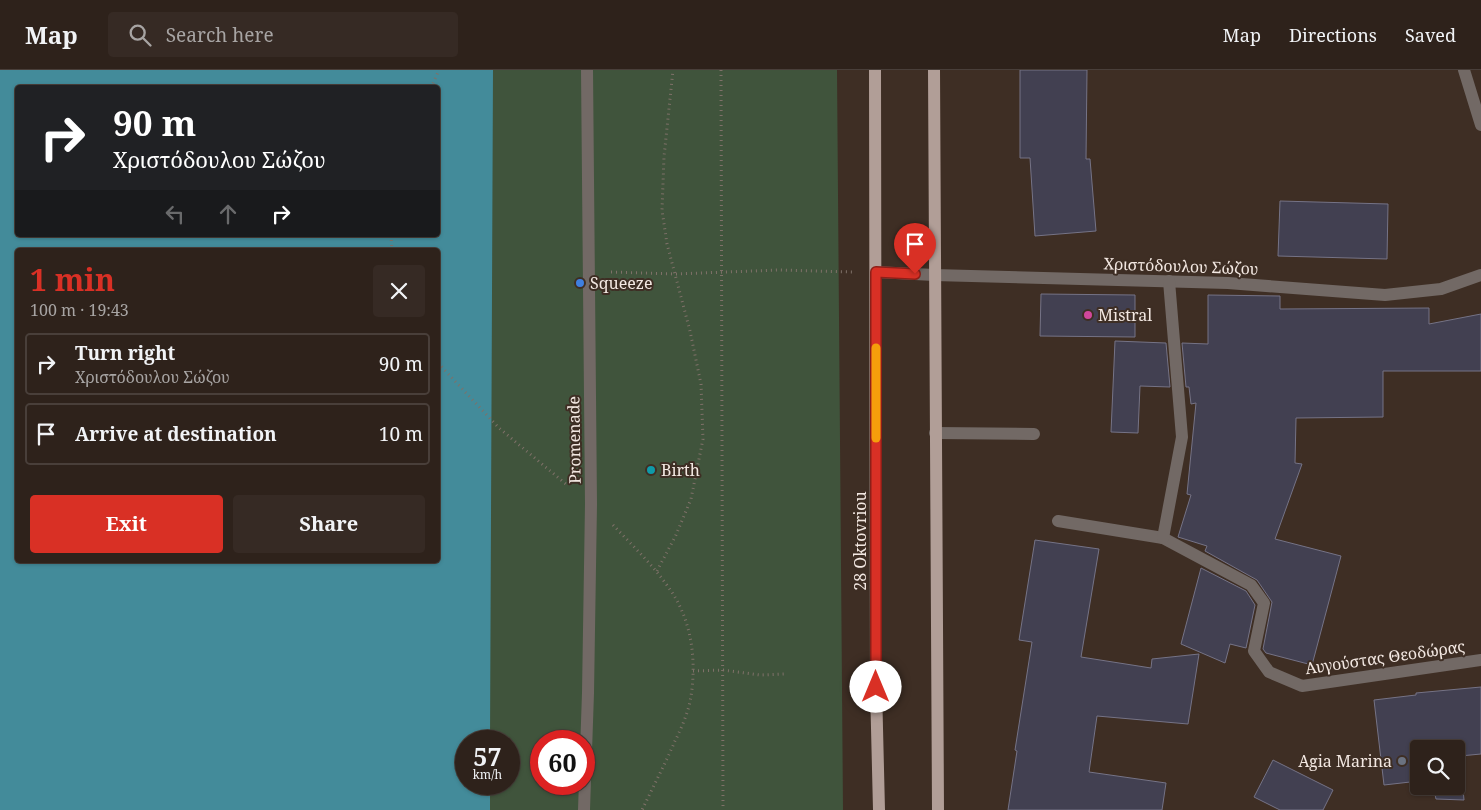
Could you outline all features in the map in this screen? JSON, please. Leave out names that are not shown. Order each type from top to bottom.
[{"type":"main road","name":"28 Oktovriou","points":[[875,70],[876,687],[879,810]]},
{"type":"main road","points":[[934,70],[938,810]]},
{"type":"street","name":"Promenade","points":[[584,810],[591,504],[587,70]]},
{"type":"street","points":[[1464,70],[1481,125]]},
{"type":"street","name":"Χριστόδουλου Σώζου","points":[[876,272],[1228,283],[1385,295],[1441,288],[1481,275]]},
{"type":"street","points":[[1163,538],[1182,437],[1169,281]]},
{"type":"street","points":[[935,432],[1034,434]]},
{"type":"street","name":"Αυγούστας Θεοδώρας","points":[[1058,521],[1163,538],[1250,585],[1264,603],[1254,651],[1268,672],[1302,686],[1481,660]]},
{"type":"path","points":[[432,85],[439,70]]},
{"type":"path","points":[[657,571],[676,535],[691,499],[703,439],[701,384],[690,331],[666,244],[662,210],[664,157],[673,70]]},
{"type":"path","points":[[721,70],[723,810]]},
{"type":"path","points":[[588,272],[675,274],[779,270],[876,272]]},
{"type":"path","points":[[440,365],[499,428],[591,504],[657,571],[673,593],[681,610],[690,634],[693,671],[690,703],[681,728],[642,810]]},
{"type":"path","points":[[693,671],[723,670],[760,675],[785,674]]},
{"type":"green space","points":[[474,70],[837,70],[843,810],[482,810],[481,795],[520,795],[520,730],[481,730]]},
{"type":"water","points":[[0,70],[493,70],[490,730],[455,730],[455,795],[490,795],[490,810],[0,810]]},
{"type":"building","points":[[1020,70],[1087,70],[1086,159],[1090,159],[1096,231],[1035,236],[1030,158],[1020,158]]},
{"type":"building","points":[[1280,201],[1388,204],[1387,259],[1278,256]]},
{"type":"building","name":"Mistral","points":[[1041,294],[1135,295],[1135,337],[1040,336]]},
{"type":"building","points":[[1208,295],[1280,296],[1280,309],[1429,308],[1429,324],[1481,314],[1481,371],[1383,371],[1383,417],[1296,418],[1295,463],[1302,464],[1275,539],[1341,556],[1312,665],[1266,653],[1263,649],[1272,602],[1257,580],[1205,551],[1207,546],[1178,537],[1191,495],[1187,494],[1196,403],[1191,404],[1189,387],[1186,387],[1182,343],[1208,344]]},
{"type":"building","points":[[1115,341],[1166,343],[1170,387],[1140,386],[1138,433],[1111,432]]},
{"type":"building","points":[[1035,540],[1099,549],[1081,657],[1151,668],[1152,659],[1199,654],[1188,724],[1097,716],[1089,772],[1166,783],[1162,810],[1008,810],[1017,751],[1015,750],[1032,642],[1019,640]]},
{"type":"building","points":[[1201,568],[1246,591],[1255,605],[1246,648],[1230,644],[1225,663],[1181,644]]},
{"type":"building","points":[[1481,687],[1481,754],[1465,756],[1465,740],[1410,740],[1410,782],[1384,785],[1374,700],[1416,695],[1416,693]]},
{"type":"building","points":[[1273,760],[1333,790],[1323,810],[1280,810],[1254,797]]},
{"type":"building","points":[[1435,795],[1464,795],[1464,800],[1436,799]]},
{"type":"slow traffic","points":[[876,348],[876,438]]},
{"type":"place","name":"Squeeze","points":[[580,283]]},
{"type":"place","name":"Mistral","points":[[1088,315]]},
{"type":"place","name":"Birth","points":[[651,470]]},
{"type":"place","name":"Agia Marina","points":[[1402,761]]},
{"type":"route","points":[[876,687],[876,272],[915,274]]}]
